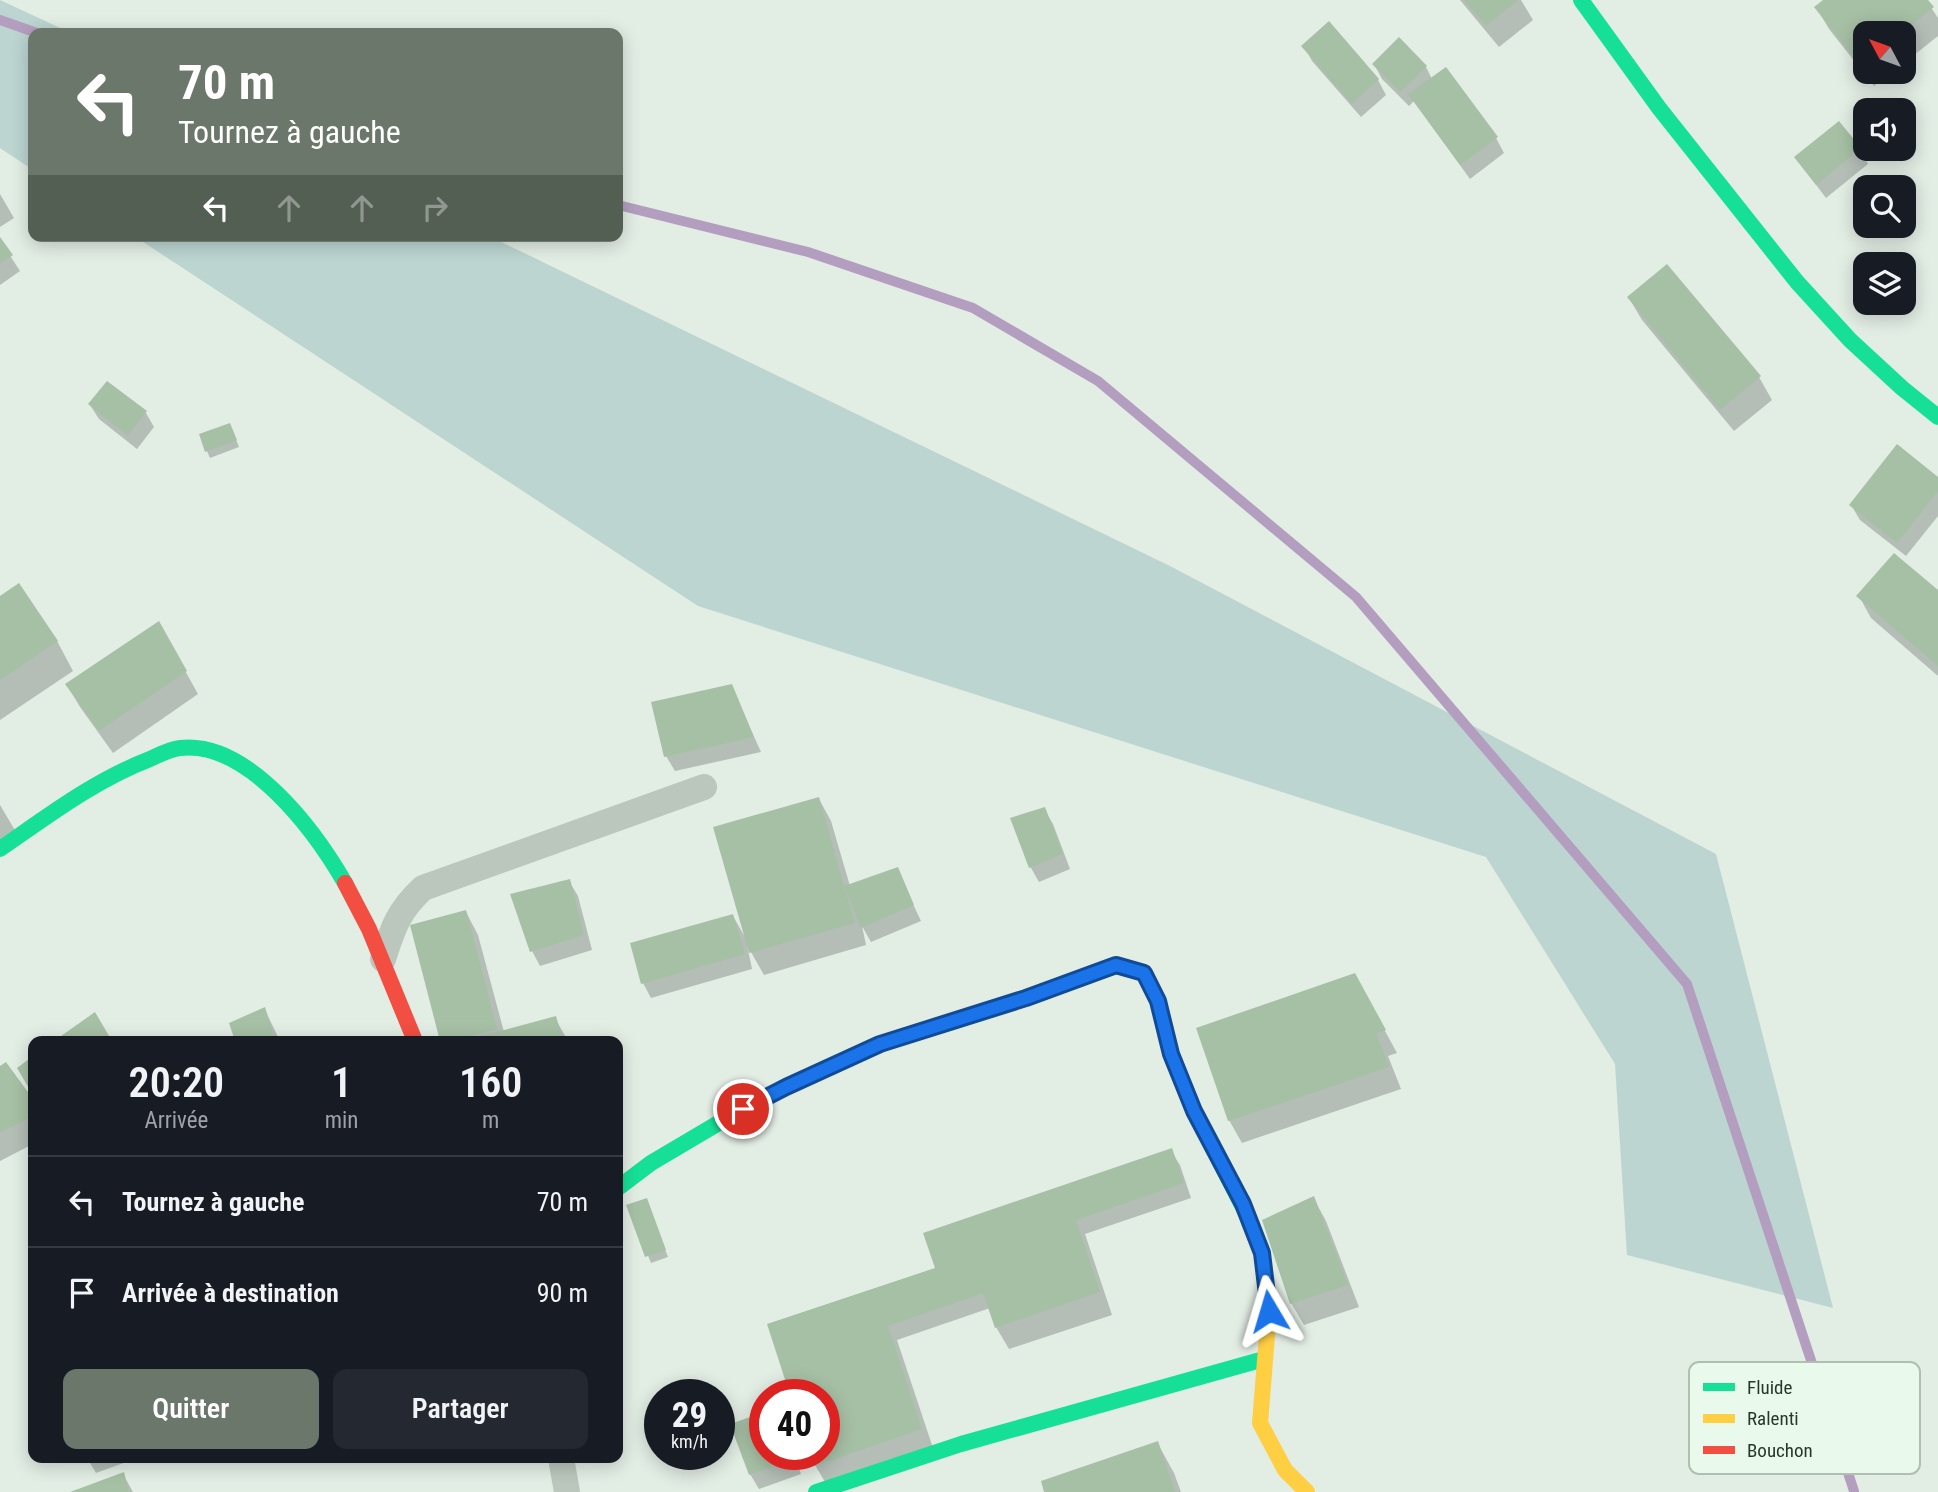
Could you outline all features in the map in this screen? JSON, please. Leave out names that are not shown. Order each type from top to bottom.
[{"type":"street","points":[[1581,0],[1659,108],[1797,282],[1850,340],[1938,417]]},
{"type":"street","points":[[0,849],[133,764],[179,748],[222,753],[258,777],[286,802],[318,838],[356,902],[383,959],[413,1036]]},
{"type":"street","points":[[383,959],[394,925],[406,904],[422,888],[704,787]]},
{"type":"street","points":[[623,1184],[651,1163],[722,1121],[786,1087],[880,1044],[1004,1005],[1116,965],[1144,973],[1158,1001],[1171,1054],[1194,1111],[1243,1204],[1262,1253],[1269,1311],[1259,1423],[1284,1470],[1307,1492]]},
{"type":"street","points":[[816,1492],[961,1444],[1264,1359]]},
{"type":"street","points":[[562,1463],[567,1492]]},
{"type":"shaded area","points":[[0,0],[60,28],[28,28],[28,167],[0,148]]},
{"type":"shaded area","points":[[143,242],[501,242],[1170,566],[1716,854],[1833,1308],[1627,1255],[1615,1064],[1486,857],[698,606]]},
{"type":"building","points":[[1464,0],[1518,0],[1486,26]]},
{"type":"building","points":[[1823,0],[1928,0],[1934,7],[1916,21],[1853,21],[1853,56],[1814,7]]},
{"type":"building","points":[[1329,21],[1379,79],[1352,104],[1301,46]]},
{"type":"building","points":[[1399,37],[1427,66],[1400,92],[1372,64]]},
{"type":"building","points":[[1446,67],[1498,137],[1460,165],[1408,94]]},
{"type":"building","points":[[1839,121],[1853,138],[1853,155],[1816,185],[1794,157]]},
{"type":"building","points":[[0,237],[13,255],[0,264]]},
{"type":"building","points":[[1667,264],[1761,376],[1720,410],[1627,297]]},
{"type":"building","points":[[107,381],[147,411],[128,436],[88,404]]},
{"type":"building","points":[[230,423],[237,440],[205,452],[199,434]]},
{"type":"building","points":[[1897,444],[1938,477],[1938,491],[1897,543],[1849,505]]},
{"type":"building","points":[[1894,553],[1938,590],[1938,666],[1856,596]]},
{"type":"building","points":[[19,583],[58,641],[0,680],[0,596]]},
{"type":"building","points":[[159,621],[187,671],[99,731],[65,684]]},
{"type":"building","points":[[732,684],[754,737],[664,757],[651,702]]},
{"type":"building","points":[[819,797],[855,923],[749,953],[713,827]]},
{"type":"building","points":[[1045,807],[1063,854],[1029,868],[1010,818]]},
{"type":"building","points":[[898,867],[914,905],[861,928],[844,886]]},
{"type":"building","points":[[570,879],[584,935],[530,952],[510,894]]},
{"type":"building","points":[[466,910],[497,1029],[470,1036],[439,1036],[410,925]]},
{"type":"building","points":[[733,914],[745,954],[641,984],[630,943]]},
{"type":"building","points":[[1355,973],[1386,1030],[1376,1033],[1389,1067],[1228,1121],[1196,1028]]},
{"type":"building","points":[[265,1007],[274,1036],[233,1036],[229,1023]]},
{"type":"building","points":[[95,1012],[109,1036],[61,1036]]},
{"type":"building","points":[[556,1016],[562,1036],[482,1036]]},
{"type":"building","points":[[28,1060],[28,1087],[17,1068]]},
{"type":"building","points":[[6,1062],[28,1092],[28,1119],[0,1133],[0,1066]]},
{"type":"building","points":[[1172,1148],[1184,1183],[1076,1220],[1100,1292],[995,1328],[983,1293],[888,1326],[922,1429],[840,1457],[840,1379],[785,1379],[767,1324],[935,1268],[923,1233]]},
{"type":"building","points":[[1314,1196],[1348,1285],[1290,1304],[1262,1220]]},
{"type":"building","points":[[647,1198],[666,1250],[645,1257],[626,1205]]},
{"type":"building","points":[[749,1417],[749,1470],[763,1470],[749,1475],[735,1437],[735,1422]]},
{"type":"building","points":[[1158,1441],[1175,1492],[1044,1492],[1041,1481]]},
{"type":"building","points":[[124,1472],[129,1492],[70,1492]]},
{"type":"waterway","points":[[0,20],[28,30]]},
{"type":"waterway","points":[[623,206],[808,252],[973,308],[1098,381],[1356,597],[1687,984],[1812,1362]]},
{"type":"waterway","points":[[1848,1474],[1854,1491]]},
{"type":"traffic: fast","points":[[1581,0],[1659,108],[1797,282],[1850,340],[1938,417]]},
{"type":"traffic: fast","points":[[0,849],[110,777],[165,752],[180,748],[205,749],[230,758],[254,773],[277,793],[298,815],[345,883]]},
{"type":"traffic: fast","points":[[623,1184],[651,1163],[722,1121],[786,1087],[880,1044],[1116,966],[1144,973],[1158,1001],[1171,1054],[1194,1111],[1246,1213]]},
{"type":"traffic: fast","points":[[816,1492],[961,1444],[1264,1359]]},
{"type":"traffic: slow","points":[[1246,1213],[1262,1253],[1269,1311],[1260,1423],[1285,1470],[1307,1492]]},
{"type":"traffic: jam","points":[[345,883],[369,929],[413,1036]]},
{"type":"route","points":[[743,1109],[880,1044],[1026,998],[1116,965],[1144,973],[1158,1001],[1171,1054],[1194,1111],[1243,1204],[1262,1253],[1269,1311]]}]
